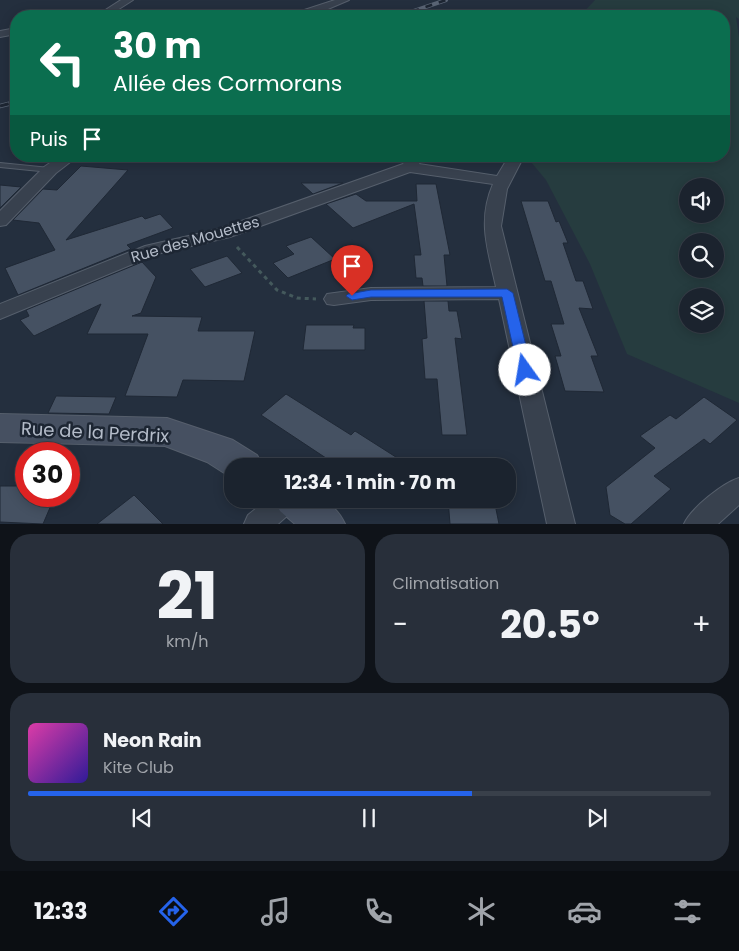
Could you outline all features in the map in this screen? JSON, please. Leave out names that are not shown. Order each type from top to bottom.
[{"type":"street","points":[[111,10],[128,0]]},
{"type":"street","points":[[329,0],[342,1]]},
{"type":"street","points":[[320,10],[342,1]]},
{"type":"street","points":[[0,221],[50,170],[62,162]]},
{"type":"street","points":[[413,162],[502,180]]},
{"type":"street","name":"Rue des Mouettes","points":[[0,312],[151,250],[224,234],[413,162]]},
{"type":"street","points":[[513,162],[502,180],[493,206],[492,226],[561,524]]},
{"type":"street","points":[[334,299],[371,294],[507,293]]},
{"type":"street","name":"Rue de la Perdrix","points":[[0,428],[167,432],[220,451],[231,458]]},
{"type":"street","points":[[698,524],[739,489]]},
{"type":"street","points":[[258,524],[277,508]]},
{"type":"street","points":[[305,508],[325,524]]},
{"type":"lane","points":[[0,165],[50,170]]},
{"type":"path","points":[[224,234],[277,290],[297,298],[334,299]]},
{"type":"green space","points":[[595,0],[739,0],[739,19],[736,17],[739,37],[739,403],[627,354],[590,264],[546,180],[531,162],[730,162],[730,10],[586,10]]},
{"type":"building","points":[[81,166],[128,170],[66,240],[142,216],[145,219],[160,214],[173,228],[127,245],[131,249],[18,295],[5,268],[55,250],[39,223],[13,220],[43,189],[57,190]]},
{"type":"building","points":[[301,183],[343,183],[313,194]]},
{"type":"building","points":[[416,184],[436,184],[450,255],[444,255],[447,286],[423,286],[422,278],[416,278],[414,255],[421,255],[414,204],[353,228],[326,204],[356,194],[366,201],[417,201]]},
{"type":"building","points":[[0,185],[21,187],[0,208]]},
{"type":"building","points":[[521,201],[548,201],[556,222],[559,221],[568,243],[563,243],[576,281],[583,281],[593,309],[579,308],[598,356],[591,356],[604,392],[565,391],[555,356],[561,356],[551,324],[564,324],[551,281],[545,281]]},
{"type":"building","points":[[311,237],[335,259],[288,278],[273,263],[294,254],[286,246]]},
{"type":"building","points":[[227,256],[242,273],[205,287],[190,269]]},
{"type":"building","points":[[142,262],[156,277],[141,313],[132,316],[202,317],[198,331],[255,331],[244,381],[183,380],[177,397],[125,396],[148,334],[87,334],[101,304],[34,336],[20,320],[29,316],[26,310]]},
{"type":"building","points":[[424,301],[448,301],[449,311],[457,311],[462,339],[455,338],[467,435],[442,435],[437,379],[425,379],[422,339],[427,338]]},
{"type":"building","points":[[306,325],[354,325],[353,328],[365,328],[365,350],[303,350]]},
{"type":"building","points":[[286,394],[351,435],[355,431],[397,458],[326,458],[261,415]]},
{"type":"building","points":[[56,396],[116,397],[109,414],[48,413]]},
{"type":"building","points":[[704,397],[737,420],[710,444],[704,439],[654,476],[671,489],[631,524],[625,524],[610,515],[606,487],[655,448],[640,436],[670,415],[676,419]]},
{"type":"building","points":[[0,486],[15,486],[15,507],[50,507],[43,524],[0,522]]},
{"type":"building","points":[[134,495],[163,524],[97,524]]},
{"type":"building","points":[[449,508],[496,508],[499,524],[450,524]]},
{"type":"railway","points":[[417,10],[446,0]]},
{"type":"railway","points":[[0,106],[10,104]]},
{"type":"route","points":[[352,296],[371,294],[507,293],[525,370]]}]
